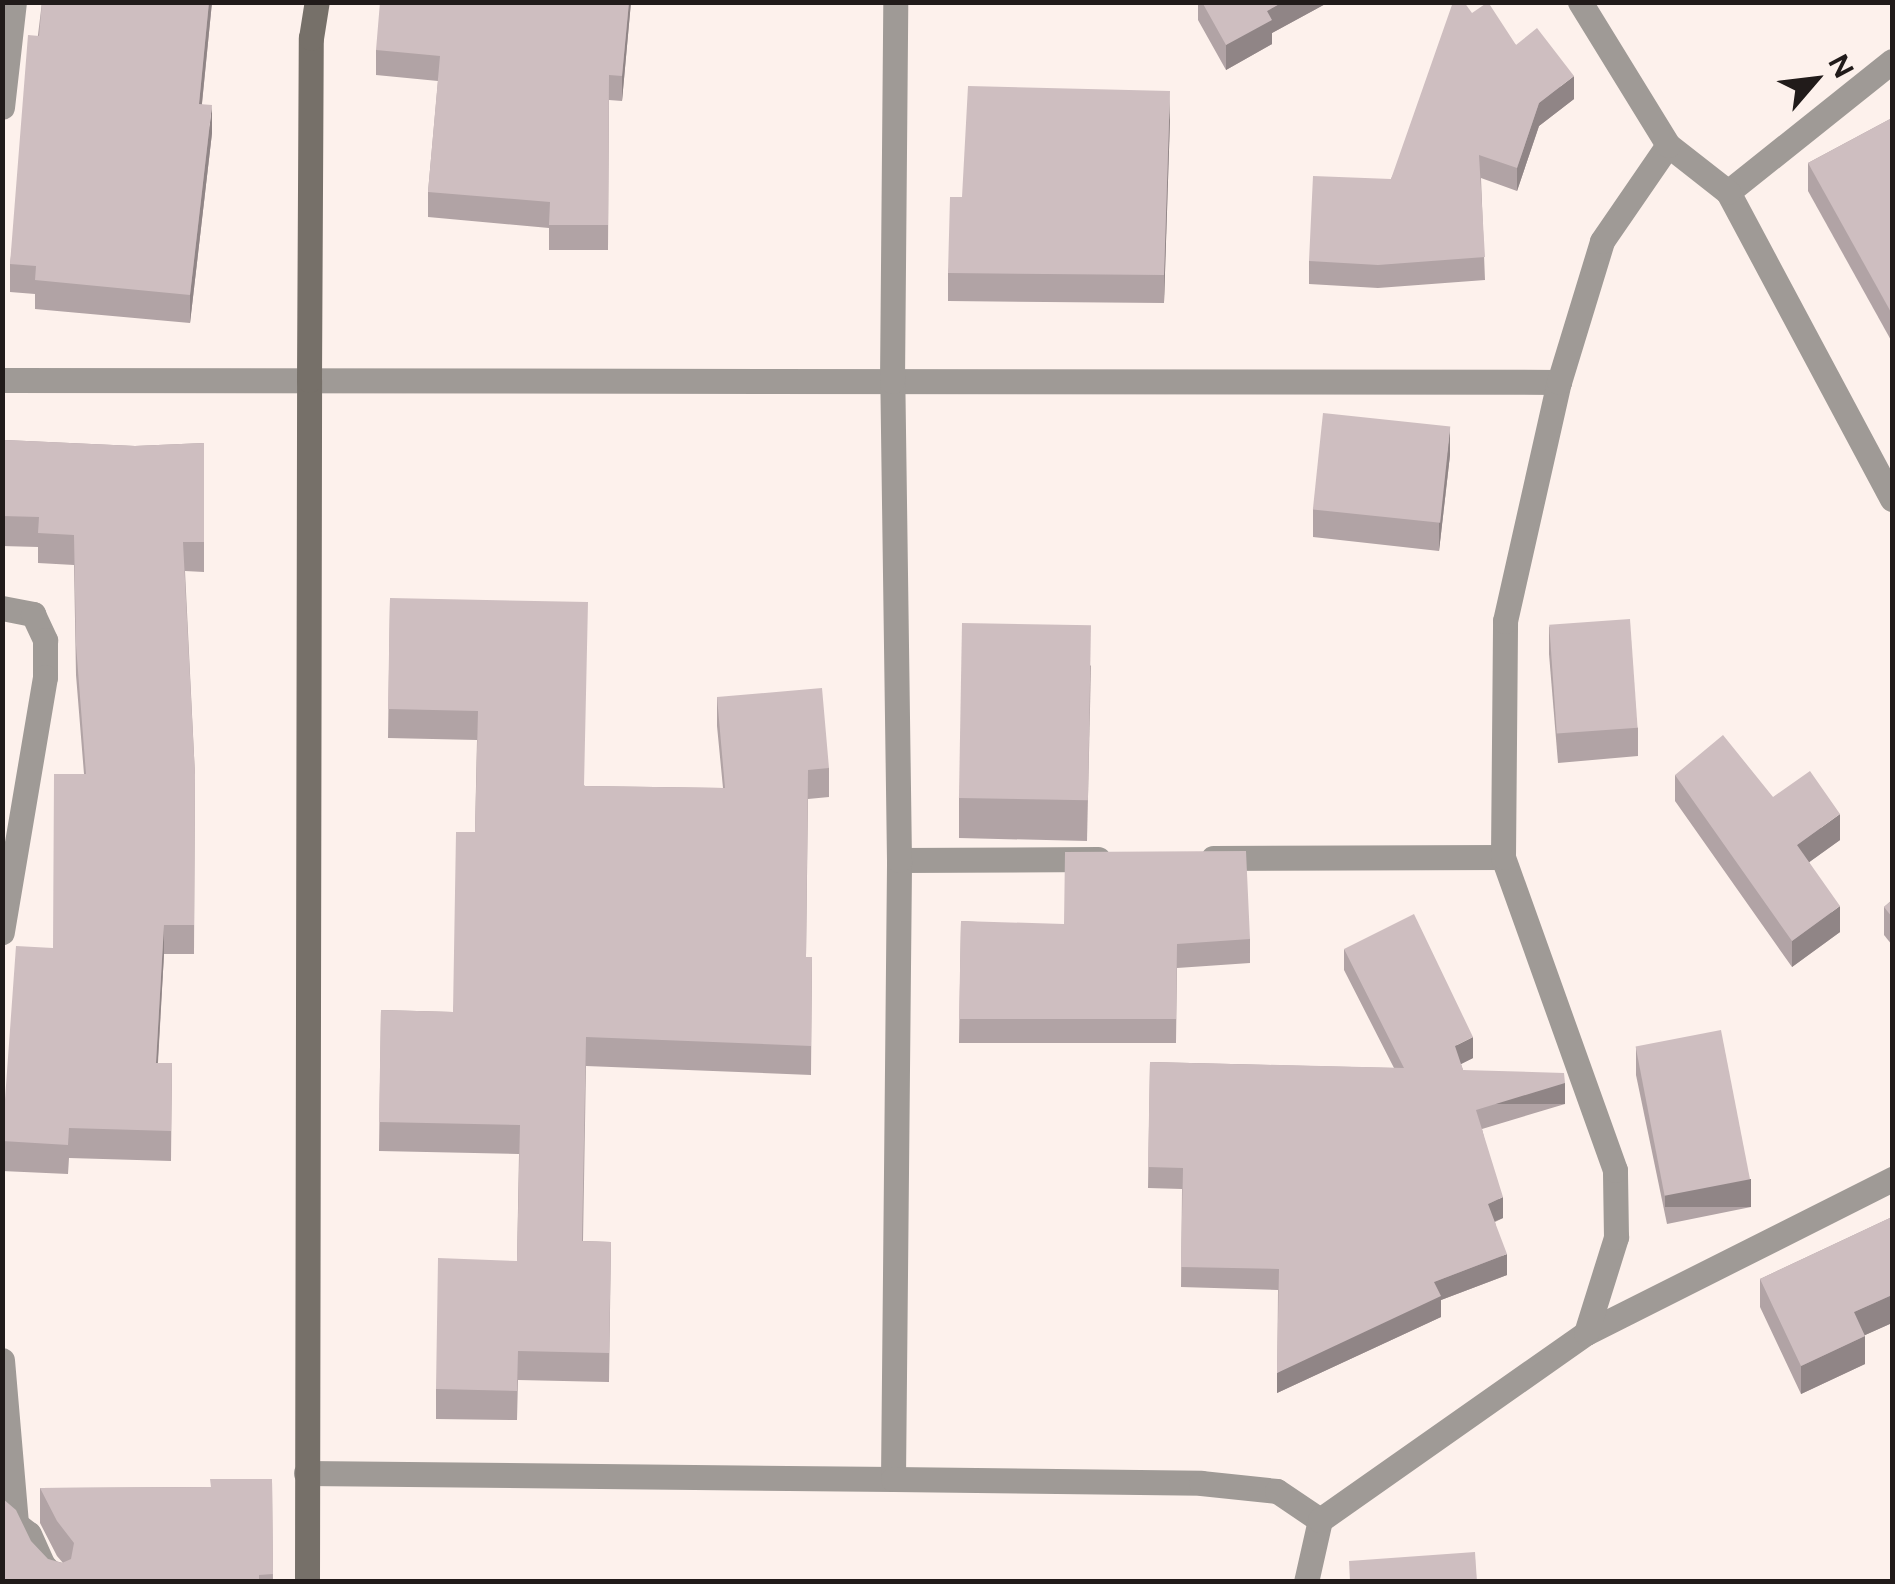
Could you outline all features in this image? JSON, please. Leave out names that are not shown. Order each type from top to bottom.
[{"type":"street","points":[[2,106],[14,2]]},
{"type":"street","points":[[307,1582],[308,380],[312,38],[318,2]]},
{"type":"street","points":[[893,1479],[899,860],[892,381],[895,2]]},
{"type":"street","points":[[1580,2],[1668,146],[1728,192],[1892,499]]},
{"type":"street","points":[[1728,192],[1892,61]]},
{"type":"street","points":[[1586,1333],[1616,1237],[1615,1170],[1503,858],[1505,621],[1559,382],[1602,241],[1668,146]]},
{"type":"street","points":[[2,380],[1559,382]]},
{"type":"street","points":[[2,608],[33,614],[45,640],[33,762],[2,932]]},
{"type":"street","points":[[1191,858],[1503,858]]},
{"type":"street","points":[[899,860],[1133,859]]},
{"type":"street","points":[[1306,1582],[1320,1520],[1586,1333],[1892,1179]]},
{"type":"street","points":[[2,1360],[16,1524],[29,1534],[43,1566],[59,1582]]},
{"type":"street","points":[[306,1473],[1201,1483],[1277,1491],[1320,1520]]},
{"type":"building","points":[[42,2],[209,2],[199,104],[212,105],[190,295],[35,280],[36,266],[10,264],[28,35],[39,36]]},
{"type":"building","points":[[380,2],[629,2],[622,76],[609,75],[608,225],[549,225],[550,202],[428,192],[440,56],[376,50]]},
{"type":"building","points":[[1202,2],[1283,2],[1267,11],[1272,20],[1226,45]]},
{"type":"building","points":[[1453,2],[1464,2],[1472,13],[1488,2],[1516,45],[1537,28],[1574,76],[1539,103],[1517,168],[1479,155],[1485,257],[1378,265],[1309,261],[1313,176],[1391,179]]},
{"type":"building","points":[[968,86],[1170,91],[1164,275],[948,273],[950,197],[962,197]]},
{"type":"building","points":[[1892,118],[1892,314],[1808,163]]},
{"type":"building","points":[[1323,413],[1450,426],[1440,523],[1313,509]]},
{"type":"building","points":[[2,434],[5,440],[135,446],[204,443],[204,542],[183,542],[195,775],[194,925],[164,925],[156,1063],[172,1063],[171,1131],[69,1128],[68,1145],[2,1141],[16,946],[53,948],[54,774],[86,774],[76,645],[74,535],[38,533],[39,517],[2,516]]},
{"type":"building","points":[[390,598],[588,602],[584,786],[725,788],[717,697],[822,688],[829,768],[808,770],[806,957],[812,957],[811,1046],[586,1037],[582,1241],[611,1242],[609,1353],[518,1351],[517,1391],[436,1389],[438,1258],[517,1261],[520,1125],[379,1122],[381,1010],[453,1012],[456,832],[475,832],[478,711],[388,709]]},
{"type":"building","points":[[1630,619],[1638,728],[1557,733],[1549,625]]},
{"type":"building","points":[[962,623],[1091,625],[1088,800],[959,798]]},
{"type":"building","points":[[1723,735],[1773,797],[1810,771],[1840,814],[1797,845],[1840,906],[1792,941],[1675,775]]},
{"type":"building","points":[[1246,851],[1250,939],[1177,944],[1176,1019],[959,1019],[961,921],[1064,924],[1065,852]]},
{"type":"building","points":[[1892,900],[1892,917],[1884,907]]},
{"type":"building","points":[[1414,914],[1473,1037],[1455,1046],[1463,1070],[1564,1073],[1565,1083],[1476,1110],[1503,1197],[1488,1204],[1507,1254],[1434,1282],[1441,1296],[1277,1373],[1279,1269],[1181,1267],[1183,1168],[1148,1167],[1150,1062],[1404,1068],[1344,949]]},
{"type":"building","points":[[1721,1030],[1750,1179],[1665,1196],[1636,1047]]},
{"type":"building","points":[[1892,1217],[1892,1295],[1854,1312],[1865,1336],[1801,1366],[1760,1279]]},
{"type":"building","points":[[210,1479],[272,1479],[273,1574],[259,1575],[259,1582],[2,1582],[2,1498],[16,1510],[31,1541],[48,1559],[62,1563],[71,1559],[74,1543],[40,1488],[211,1487]]},
{"type":"building","points":[[1475,1552],[1477,1582],[1350,1582],[1349,1561]]}]
